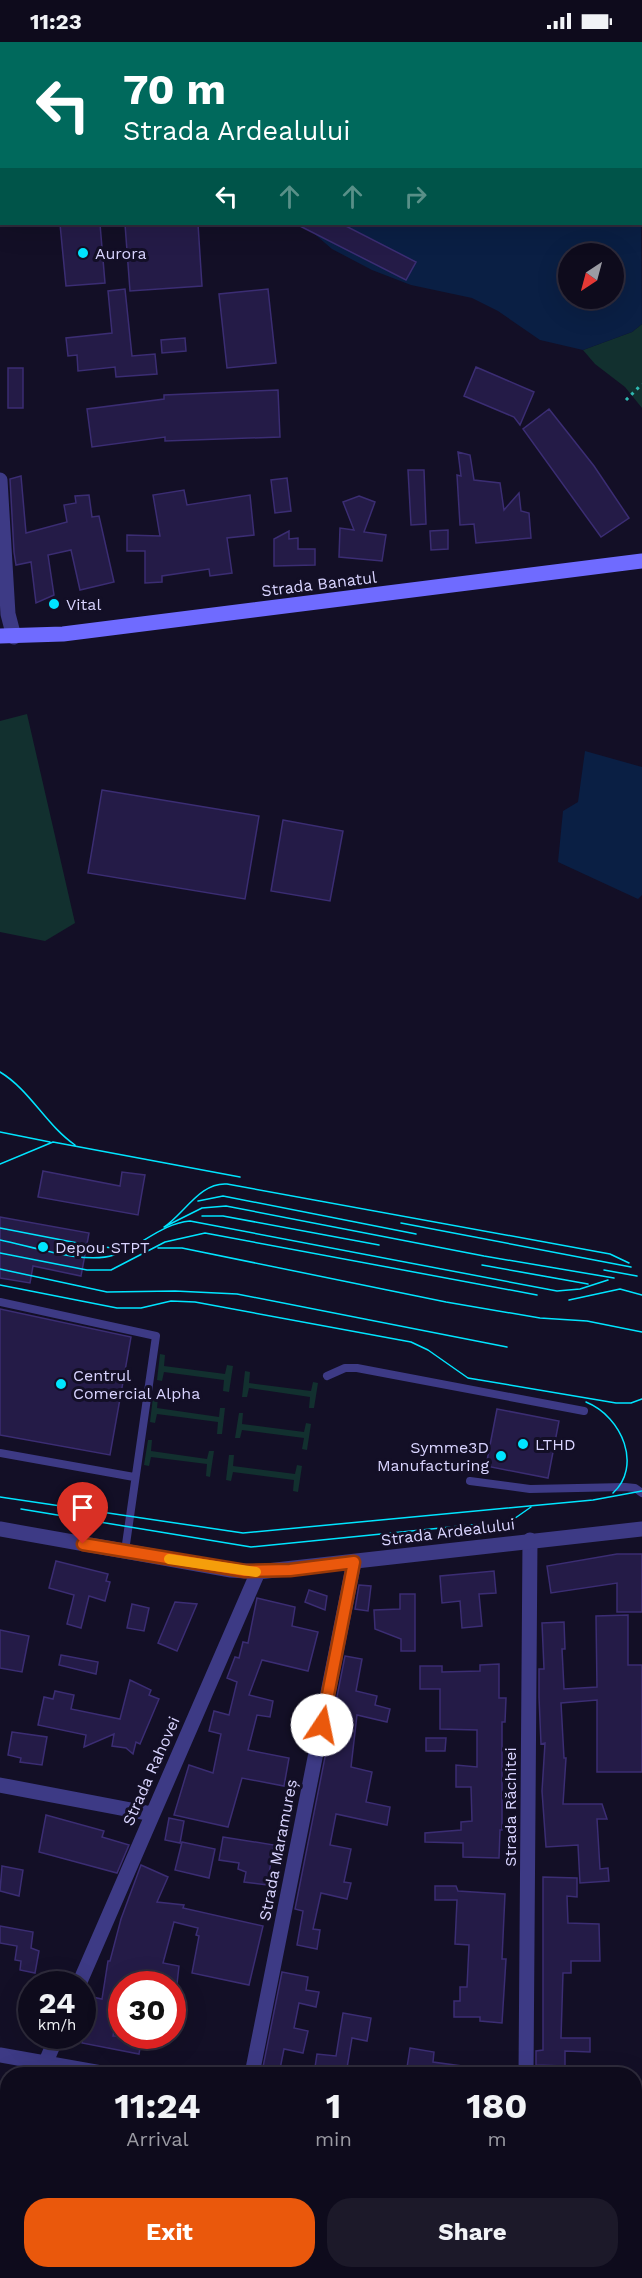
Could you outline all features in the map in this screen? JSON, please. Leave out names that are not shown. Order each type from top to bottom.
[{"type":"main road","name":"Strada Banatul","points":[[7,637],[63,633],[642,561]]},
{"type":"street","points":[[0,480],[8,614],[7,637]]},
{"type":"street","name":"Strada Ardealului","points":[[0,1529],[231,1570],[258,1572],[642,1529]]},
{"type":"street","name":"Strada Răchitei","points":[[525,2067],[530,1540]]},
{"type":"street","name":"Strada Maramureș","points":[[253,2067],[354,1562]]},
{"type":"street","name":"Strada Rahovei","points":[[85,1971],[258,1572]]},
{"type":"street","points":[[0,1785],[152,1814]]},
{"type":"street","points":[[45,2064],[51,2049]]},
{"type":"street","points":[[0,2055],[64,2067]]},
{"type":"lane","points":[[0,1302],[156,1336],[125,1551]]},
{"type":"lane","points":[[327,1376],[345,1368],[357,1368],[584,1411]]},
{"type":"lane","points":[[0,1454],[134,1477]]},
{"type":"lane","points":[[470,1481],[530,1489],[625,1487],[635,1488],[642,1493]]},
{"type":"path","points":[[626,400],[642,384]]},
{"type":"green space","points":[[642,324],[642,408],[625,387],[595,364],[583,350],[632,332]]},
{"type":"green space","points":[[27,714],[75,923],[45,941],[0,932],[0,721]]},
{"type":"green space","points":[[160,1354],[165,1355],[164,1366],[225,1374],[227,1365],[233,1366],[229,1392],[223,1391],[224,1380],[164,1372],[162,1381],[157,1380]]},
{"type":"green space","points":[[245,1371],[250,1372],[249,1383],[311,1391],[313,1382],[318,1383],[314,1408],[309,1408],[310,1397],[249,1388],[247,1397],[242,1397]]},
{"type":"green space","points":[[153,1397],[158,1398],[157,1408],[219,1417],[220,1408],[225,1408],[222,1434],[217,1434],[218,1422],[157,1414],[155,1423],[150,1422]]},
{"type":"green space","points":[[239,1413],[243,1413],[242,1424],[304,1432],[306,1423],[311,1424],[307,1450],[302,1449],[304,1438],[242,1430],[240,1438],[235,1438]]},
{"type":"green space","points":[[148,1440],[152,1440],[151,1451],[207,1459],[209,1451],[214,1451],[210,1477],[206,1476],[207,1464],[151,1457],[149,1466],[144,1465]]},
{"type":"green space","points":[[229,1455],[234,1455],[233,1466],[295,1474],[297,1465],[302,1466],[298,1492],[293,1491],[294,1480],[233,1472],[231,1481],[226,1480]]},
{"type":"water","points":[[304,225],[641,225],[642,324],[632,332],[583,350],[540,340],[498,311],[472,298],[411,285],[372,270],[332,249]]},
{"type":"water","points":[[585,751],[642,767],[642,895],[638,899],[558,862],[563,811],[578,802]]},
{"type":"building","name":"Aurora","points":[[60,225],[100,225],[105,283],[66,286]]},
{"type":"building","points":[[125,225],[198,225],[202,286],[130,291]]},
{"type":"building","points":[[298,225],[344,225],[416,262],[406,280]]},
{"type":"building","points":[[125,289],[132,356],[155,354],[157,374],[116,377],[115,367],[78,371],[77,355],[68,356],[66,338],[112,333],[108,291]]},
{"type":"building","points":[[268,289],[276,363],[227,368],[219,294]]},
{"type":"building","points":[[185,338],[186,351],[162,353],[161,340]]},
{"type":"building","points":[[476,367],[534,392],[520,425],[514,417],[464,396]]},
{"type":"building","points":[[8,368],[23,368],[23,408],[8,408]]},
{"type":"building","points":[[278,390],[280,437],[165,441],[165,437],[92,447],[87,409],[164,399],[164,395]]},
{"type":"building","points":[[549,409],[594,466],[629,518],[601,537],[523,429]]},
{"type":"building","points":[[458,452],[470,455],[474,480],[500,483],[504,510],[519,493],[521,511],[529,513],[531,538],[476,543],[474,524],[460,525],[457,475],[461,476]]},
{"type":"building","points":[[408,470],[424,470],[426,524],[411,525]]},
{"type":"building","points":[[21,476],[26,533],[67,522],[64,505],[76,503],[75,496],[89,495],[92,517],[99,516],[114,582],[80,590],[71,550],[48,555],[54,595],[36,603],[31,562],[16,565],[14,552],[10,479]]},
{"type":"building","points":[[287,478],[291,511],[275,513],[271,480]]},
{"type":"building","points":[[184,490],[187,505],[250,495],[254,535],[227,538],[232,573],[210,576],[209,569],[162,576],[162,582],[145,583],[145,551],[127,551],[127,535],[160,536],[153,495]]},
{"type":"building","points":[[359,496],[375,502],[364,532],[386,535],[382,561],[339,557],[340,528],[354,530],[343,502]]},
{"type":"building","points":[[448,530],[448,549],[431,550],[430,531]]},
{"type":"building","points":[[289,531],[289,539],[298,538],[298,549],[315,549],[315,565],[274,566],[274,539]]},
{"type":"building","points":[[102,790],[259,816],[245,899],[88,873]]},
{"type":"building","points":[[283,820],[343,831],[330,901],[271,891]]},
{"type":"building","points":[[43,1171],[120,1186],[122,1172],[145,1175],[138,1215],[38,1197]]},
{"type":"building","name":"Depou STPT","points":[[0,1217],[89,1233],[81,1276],[33,1266],[30,1283],[0,1278]]},
{"type":"building","name":"Centrul Comercial Alpha","points":[[0,1309],[131,1337],[110,1455],[0,1435]]},
{"type":"building","name":"LTHD","points":[[497,1409],[559,1421],[548,1478],[486,1466]]},
{"type":"building","points":[[617,1554],[642,1554],[642,1612],[617,1612],[617,1583],[551,1593],[547,1566]]},
{"type":"building","points":[[56,1561],[108,1574],[106,1581],[110,1582],[105,1601],[89,1596],[81,1628],[67,1624],[74,1595],[49,1588]]},
{"type":"building","points":[[494,1571],[496,1593],[479,1594],[482,1626],[462,1628],[460,1601],[442,1603],[440,1576]]},
{"type":"building","points":[[359,1585],[371,1586],[368,1611],[355,1609]]},
{"type":"building","points":[[309,1590],[327,1596],[325,1610],[305,1602]]},
{"type":"building","points":[[400,1594],[415,1594],[415,1651],[401,1651],[401,1639],[375,1629],[374,1610],[400,1609]]},
{"type":"building","points":[[257,1598],[295,1607],[292,1626],[318,1632],[308,1671],[262,1660],[249,1695],[273,1701],[270,1717],[257,1715],[248,1750],[289,1758],[284,1786],[242,1778],[228,1827],[174,1815],[189,1765],[213,1773],[221,1734],[209,1731],[214,1711],[229,1715],[237,1682],[227,1678],[235,1657],[239,1658],[243,1642],[248,1643]]},
{"type":"building","points":[[175,1602],[197,1604],[177,1651],[158,1643]]},
{"type":"building","points":[[132,1604],[149,1608],[144,1631],[127,1628]]},
{"type":"building","points":[[628,1615],[628,1665],[642,1665],[642,1772],[597,1772],[597,1700],[561,1703],[564,1758],[566,1758],[563,1804],[602,1804],[607,1819],[597,1819],[600,1869],[608,1868],[609,1881],[580,1883],[578,1845],[546,1847],[542,1791],[545,1743],[541,1744],[539,1697],[539,1669],[544,1669],[542,1623],[564,1622],[565,1649],[562,1649],[564,1689],[597,1687],[596,1616]]},
{"type":"building","points":[[0,1630],[29,1636],[22,1672],[0,1668]]},
{"type":"building","points":[[61,1655],[98,1662],[96,1674],[59,1665]]},
{"type":"building","points":[[345,1656],[362,1659],[356,1691],[377,1696],[375,1705],[390,1709],[387,1722],[357,1715],[351,1767],[372,1772],[366,1802],[390,1807],[387,1825],[336,1814],[330,1845],[351,1849],[344,1882],[351,1883],[347,1899],[321,1893],[313,1929],[320,1930],[317,1949],[297,1945],[303,1911],[295,1909]]},
{"type":"building","points":[[499,1664],[499,1698],[506,1698],[505,1722],[502,1722],[502,1830],[500,1830],[499,1858],[463,1857],[463,1843],[425,1842],[425,1833],[461,1830],[461,1822],[472,1821],[471,1787],[456,1787],[456,1765],[477,1767],[477,1730],[440,1729],[440,1689],[420,1689],[420,1666],[442,1666],[442,1672],[480,1671],[480,1665]]},
{"type":"building","points":[[130,1680],[151,1690],[149,1695],[159,1699],[140,1744],[136,1742],[133,1754],[126,1748],[112,1746],[114,1734],[84,1747],[86,1735],[38,1725],[44,1697],[53,1699],[55,1691],[74,1695],[71,1709],[120,1719]]},
{"type":"building","points":[[12,1732],[47,1737],[42,1765],[20,1762],[21,1758],[8,1755]]},
{"type":"building","points":[[426,1738],[446,1738],[445,1751],[426,1751]]},
{"type":"building","points":[[46,1815],[104,1831],[102,1837],[129,1845],[117,1873],[39,1852]]},
{"type":"building","points":[[169,1818],[184,1821],[180,1843],[165,1840]]},
{"type":"building","points":[[223,1837],[274,1845],[267,1885],[244,1882],[246,1872],[238,1869],[239,1863],[219,1860]]},
{"type":"building","points":[[182,1842],[215,1849],[209,1878],[175,1870]]},
{"type":"building","points":[[141,1865],[168,1877],[157,1902],[184,1905],[183,1908],[263,1926],[249,1985],[192,1973],[199,1936],[196,1935],[198,1928],[174,1922],[163,1963],[179,1966],[178,1971],[108,1971],[108,2048],[96,2046],[96,1998],[102,1999],[108,1961],[110,1961],[121,1919]]},
{"type":"building","points":[[2,1866],[23,1870],[19,1896],[0,1891]]},
{"type":"building","points":[[543,1877],[577,1878],[577,1897],[567,1896],[568,1923],[599,1924],[600,1961],[571,1961],[571,1973],[563,1973],[561,2038],[590,2038],[590,2052],[565,2051],[565,2066],[536,2065],[536,2051],[543,2050]]},
{"type":"building","points":[[435,1886],[456,1886],[458,1891],[505,1894],[502,1959],[506,1959],[502,2023],[480,2021],[480,2017],[454,2017],[454,2001],[460,2001],[460,1987],[467,1987],[469,1945],[455,1944],[457,1900],[435,1900]]},
{"type":"building","points":[[0,1926],[33,1932],[31,1948],[39,1951],[35,1971],[20,1970],[21,1961],[15,1960],[17,1946],[0,1943]]},
{"type":"building","points":[[282,1972],[308,1977],[306,1990],[319,1992],[316,2007],[299,2003],[294,2028],[308,2031],[303,2053],[284,2049],[280,2067],[263,2067]]},
{"type":"building","points":[[343,2013],[371,2018],[367,2041],[352,2038],[347,2067],[315,2067],[317,2054],[336,2056]]},
{"type":"building","points":[[410,2048],[434,2052],[433,2062],[469,2067],[407,2067]]},
{"type":"building","points":[[113,2049],[140,2049],[139,2054]]},
{"type":"tram line","points":[[0,1072],[11,1079],[55,1128],[75,1145]]},
{"type":"tram line","points":[[0,1132],[50,1142]]},
{"type":"tram line","points":[[0,1164],[53,1142],[240,1177]]},
{"type":"tram line","points":[[614,1278],[484,1256],[226,1206],[202,1208],[164,1227],[201,1193],[217,1185],[227,1184],[610,1254],[629,1263]]},
{"type":"tram line","points":[[198,1201],[223,1196],[416,1234]]},
{"type":"tram line","points":[[202,1216],[223,1216],[379,1245]]},
{"type":"tram line","points":[[0,1240],[57,1254],[88,1258],[102,1257],[124,1251],[169,1226],[190,1221],[557,1291],[580,1289],[608,1280]]},
{"type":"tram line","points":[[401,1223],[631,1267]]},
{"type":"tram line","points":[[0,1228],[93,1246],[124,1249]]},
{"type":"tram line","points":[[0,1253],[87,1270],[111,1270],[165,1242],[205,1233],[537,1295]]},
{"type":"tram line","points":[[158,1248],[182,1248],[446,1302],[540,1318],[587,1321],[642,1332]]},
{"type":"tram line","points":[[482,1265],[588,1284]]},
{"type":"tram line","points":[[0,1269],[107,1292],[175,1291],[237,1294],[507,1347]]},
{"type":"tram line","points":[[604,1270],[637,1276]]},
{"type":"tram line","points":[[0,1285],[117,1308],[141,1308],[171,1301],[195,1302],[411,1342],[428,1350],[468,1378],[616,1403],[631,1403],[642,1399]]},
{"type":"tram line","points":[[569,1300],[620,1289],[642,1295]]},
{"type":"tram line","points":[[586,1402],[599,1409],[610,1419],[624,1443],[627,1457],[626,1470],[622,1482],[613,1493]]},
{"type":"tram line","points":[[0,1497],[243,1533],[593,1500],[642,1491]]},
{"type":"tram line","points":[[21,1509],[251,1547],[511,1521],[531,1507]]},
{"type":"slow traffic","points":[[169,1559],[256,1572]]},
{"type":"place","name":"Aurora","points":[[83,253]]},
{"type":"place","name":"Vital","points":[[54,604]]},
{"type":"place","name":"Depou STPT","points":[[43,1247]]},
{"type":"place","name":"Centrul Comercial Alpha","points":[[61,1384]]},
{"type":"place","name":"LTHD","points":[[523,1444]]},
{"type":"place","name":"Symme3D Manufacturing","points":[[501,1456]]},
{"type":"route","points":[[83,1544],[231,1570],[258,1572],[354,1562],[322,1725]]}]
